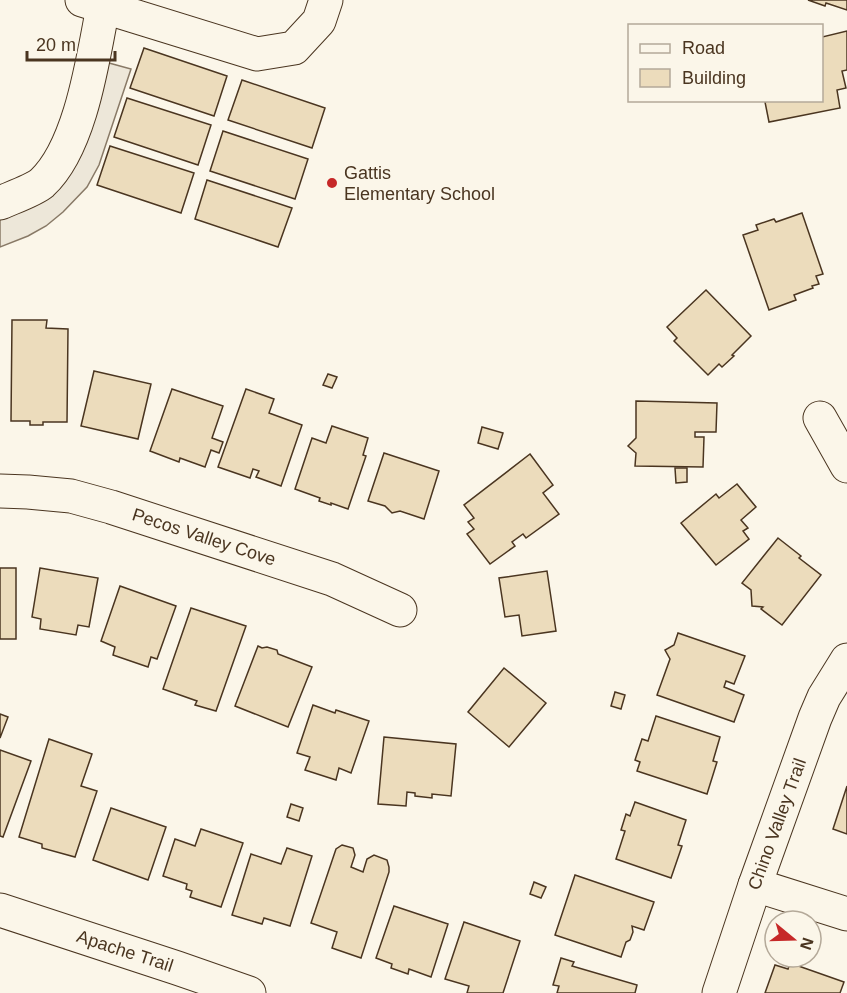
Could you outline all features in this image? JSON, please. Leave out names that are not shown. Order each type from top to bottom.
[{"type":"street","points":[[0,203],[41,184],[60,162],[77,124],[92,3],[257,54],[294,48],[319,21],[326,0]]},
{"type":"street","points":[[820,418],[847,466]]},
{"type":"street","name":"Pecos Valley Cove","points":[[0,491],[71,496],[111,507],[332,579],[400,610]]},
{"type":"street","name":"Chino Valley Trail","points":[[719,993],[815,718],[824,697],[847,660]]},
{"type":"street","points":[[755,885],[847,914]]},
{"type":"street","name":"Apache Trail","points":[[0,910],[249,993]]},
{"type":"shaded area","points":[[109,63],[131,69],[99,165],[87,187],[46,226],[0,247],[0,219]]},
{"type":"building","points":[[808,0],[847,0],[847,10],[826,3],[825,6]]},
{"type":"building","points":[[847,31],[847,70],[842,71],[846,88],[837,90],[840,108],[769,122],[765,102],[823,102],[823,37]]},
{"type":"building","points":[[144,48],[227,76],[214,116],[130,88]]},
{"type":"building","points":[[242,80],[325,108],[312,148],[228,120]]},
{"type":"building","points":[[127,98],[211,125],[198,165],[114,137]]},
{"type":"building","points":[[223,131],[308,159],[295,199],[210,171]]},
{"type":"building","points":[[110,146],[194,173],[181,213],[97,185]]},
{"type":"building","points":[[207,180],[292,208],[278,247],[195,219]]},
{"type":"building","points":[[802,213],[823,274],[816,276],[819,284],[794,295],[796,300],[769,310],[743,235],[758,230],[756,225],[774,219],[776,222]]},
{"type":"building","points":[[706,290],[751,336],[722,367],[719,364],[708,375],[674,341],[677,338],[667,327]]},
{"type":"building","points":[[12,320],[47,320],[46,328],[68,329],[67,422],[43,422],[43,425],[30,425],[30,421],[11,421]]},
{"type":"building","points":[[94,371],[151,384],[138,439],[81,426]]},
{"type":"building","points":[[328,374],[337,377],[332,388],[323,385]]},
{"type":"building","points":[[172,389],[223,406],[212,438],[223,442],[219,453],[211,450],[205,467],[180,458],[179,462],[150,451]]},
{"type":"building","points":[[246,389],[274,399],[269,413],[302,425],[281,486],[256,477],[259,471],[253,469],[250,478],[218,467]]},
{"type":"building","points":[[636,401],[717,403],[716,432],[695,432],[695,437],[704,437],[703,467],[635,466],[636,453],[628,446],[636,438]]},
{"type":"building","points":[[332,426],[368,438],[363,455],[366,456],[348,509],[319,501],[320,498],[295,489],[312,438],[326,443]]},
{"type":"building","points":[[482,427],[503,433],[498,449],[478,443]]},
{"type":"building","points":[[384,453],[439,471],[424,519],[400,511],[392,513],[385,506],[368,501]]},
{"type":"building","points":[[530,454],[553,485],[543,493],[559,514],[526,538],[523,534],[512,542],[515,546],[490,564],[467,534],[474,529],[468,522],[474,518],[464,505]]},
{"type":"building","points":[[675,468],[687,468],[687,482],[676,483]]},
{"type":"building","points":[[737,484],[756,507],[741,520],[748,528],[743,531],[749,539],[716,565],[681,523],[716,494],[719,498]]},
{"type":"building","points":[[778,538],[821,575],[782,625],[761,609],[763,607],[752,606],[751,590],[742,583]]},
{"type":"building","points":[[0,568],[16,568],[16,639],[0,639]]},
{"type":"building","points":[[40,568],[98,578],[89,627],[78,625],[76,635],[40,629],[41,619],[32,617]]},
{"type":"building","points":[[547,571],[556,631],[522,636],[519,615],[505,617],[499,578]]},
{"type":"building","points":[[120,586],[176,606],[157,659],[151,657],[148,667],[113,655],[115,647],[101,641]]},
{"type":"building","points":[[191,608],[246,626],[216,711],[195,705],[197,701],[163,689]]},
{"type":"building","points":[[678,633],[745,656],[734,684],[726,681],[724,687],[744,695],[734,722],[657,695],[670,659],[665,650],[674,645]]},
{"type":"building","points":[[258,646],[277,650],[278,654],[312,667],[288,727],[235,706]]},
{"type":"building","points":[[504,668],[546,703],[509,747],[468,712]]},
{"type":"building","points":[[615,692],[625,695],[621,709],[611,706]]},
{"type":"building","points":[[313,705],[369,721],[351,773],[339,768],[336,780],[305,770],[310,757],[297,753]]},
{"type":"building","points":[[0,714],[8,717],[0,738]]},
{"type":"building","points":[[656,716],[720,737],[713,761],[717,762],[707,794],[637,771],[640,762],[635,760],[642,739],[648,741]]},
{"type":"building","points":[[384,737],[456,744],[451,796],[432,794],[432,798],[415,796],[415,793],[407,792],[406,806],[378,804]]},
{"type":"building","points":[[49,739],[92,754],[81,786],[97,791],[75,857],[42,848],[42,844],[19,837]]},
{"type":"building","points":[[0,750],[31,761],[3,837],[0,836]]},
{"type":"building","points":[[847,786],[847,834],[833,829]]},
{"type":"building","points":[[635,802],[686,820],[678,845],[682,846],[671,878],[616,859],[625,831],[621,830],[626,814],[630,816]]},
{"type":"building","points":[[291,804],[303,808],[299,821],[287,817]]},
{"type":"building","points":[[111,808],[166,827],[148,880],[93,860]]},
{"type":"building","points":[[201,829],[243,843],[221,907],[190,897],[192,891],[186,889],[187,884],[163,876],[175,839],[195,846]]},
{"type":"building","points":[[342,845],[353,848],[355,855],[351,867],[363,872],[367,859],[374,855],[387,860],[389,867],[361,958],[332,948],[337,932],[311,923],[336,849]]},
{"type":"building","points":[[287,848],[312,856],[290,926],[264,918],[262,924],[232,915],[251,854],[281,864]]},
{"type":"building","points":[[575,875],[654,902],[644,930],[632,926],[633,932],[630,940],[626,942],[621,957],[555,935]]},
{"type":"building","points":[[534,882],[546,887],[541,898],[530,894]]},
{"type":"building","points":[[394,906],[448,924],[431,977],[409,969],[408,974],[391,968],[392,964],[376,958]]},
{"type":"building","points":[[464,922],[520,941],[503,993],[467,993],[469,986],[445,979]]},
{"type":"building","points":[[561,958],[574,962],[572,966],[637,985],[635,993],[557,993],[559,986],[553,985]]},
{"type":"building","points":[[774,969],[807,969],[844,982],[840,993],[765,993]]},
{"type":"place","name":"Gattis Elementary School","points":[[332,183]]}]
